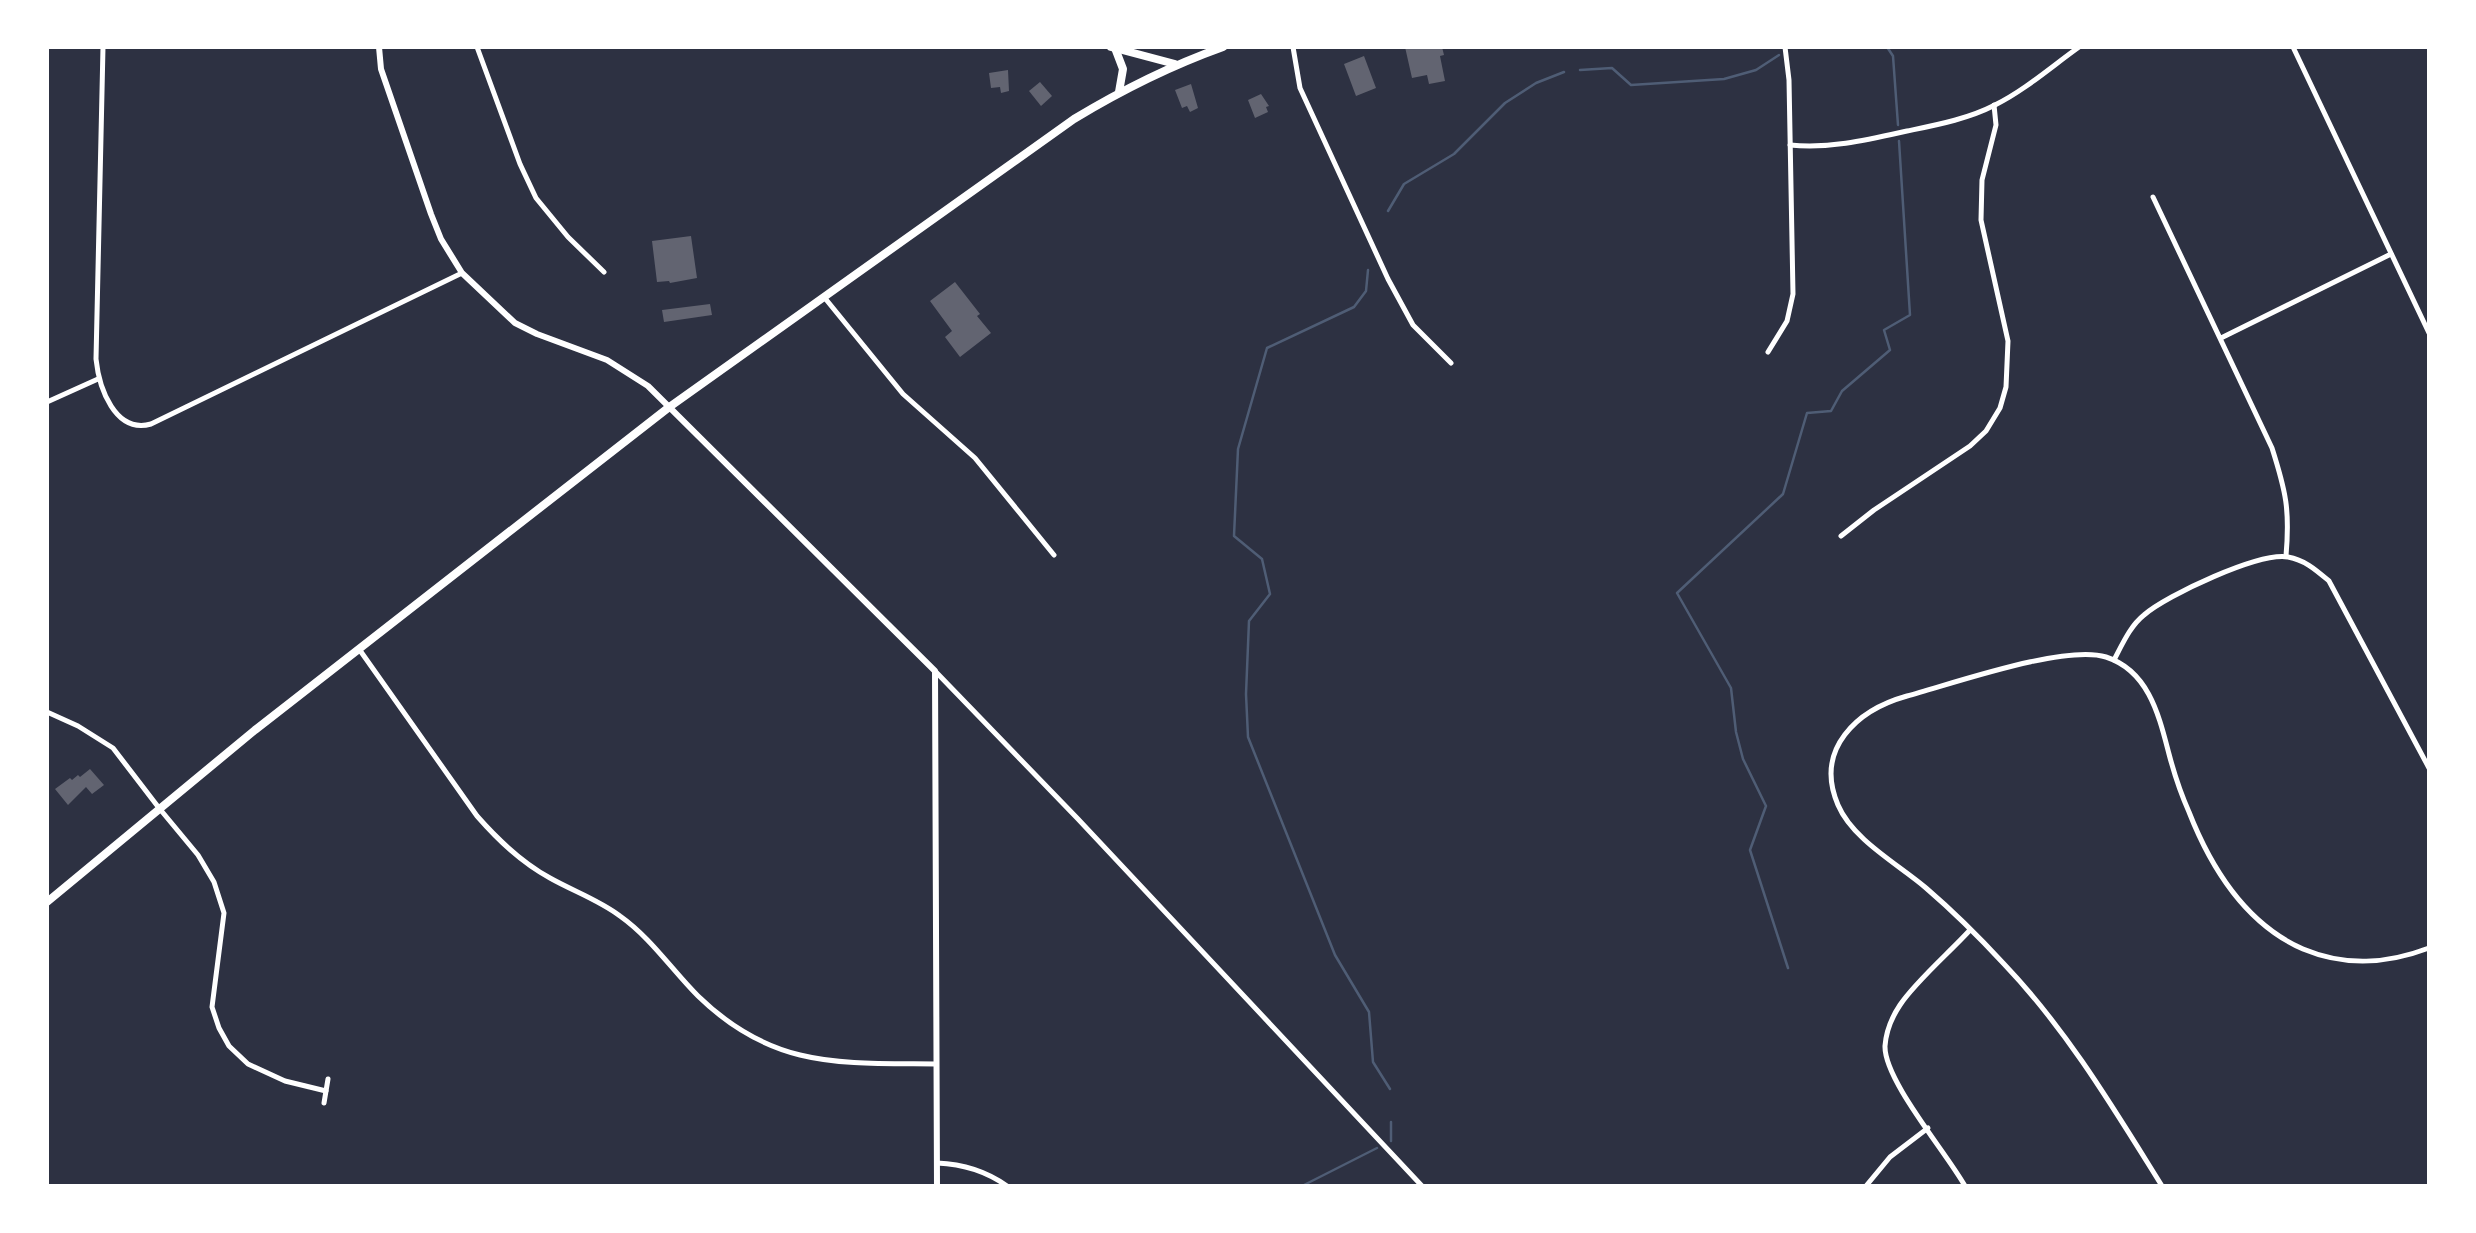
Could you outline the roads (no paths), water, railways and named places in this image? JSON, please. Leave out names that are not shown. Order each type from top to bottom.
[{"type":"main road","points":[[47,902],[255,730],[668,408],[1074,119],[1119,92],[1175,64],[1223,47]]},
{"type":"main road","points":[[1119,92],[1123,69],[1113,48],[1130,49],[1175,64]]},
{"type":"street","points":[[103,47],[96,359],[101,389],[124,420],[133,426],[143,426],[197,402],[462,273]]},
{"type":"street","points":[[379,47],[381,69],[431,214],[441,239],[462,273],[515,323],[607,360],[648,386],[935,671],[1078,819],[1422,1186]]},
{"type":"street","points":[[477,47],[520,164],[536,198],[560,229],[604,272]]},
{"type":"street","points":[[1293,47],[1300,88],[1388,279],[1413,325],[1451,363]]},
{"type":"street","points":[[1768,352],[1787,321],[1793,294],[1789,80],[1785,47]]},
{"type":"street","points":[[1790,145],[1824,147],[1851,144],[1933,126],[1994,105],[2033,82],[2079,47]]},
{"type":"street","points":[[2293,47],[2429,334]]},
{"type":"street","points":[[1841,536],[1874,510],[1970,446],[1986,431],[2000,408],[2009,366],[2008,341],[1981,220],[1982,180],[1996,125],[1994,105]]},
{"type":"street","points":[[2153,197],[2272,448],[2285,488],[2289,516],[2286,556]]},
{"type":"street","points":[[2221,338],[2391,254]]},
{"type":"street","points":[[824,297],[903,394],[975,458],[1054,555]]},
{"type":"street","points":[[47,402],[98,379]]},
{"type":"street","points":[[2114,660],[2143,615],[2170,598],[2251,561],[2286,556],[2308,564],[2329,581],[2429,768]]},
{"type":"street","points":[[359,649],[477,816],[499,840],[549,877],[611,909],[630,923],[703,1001],[740,1031],[778,1050],[815,1059],[936,1064]]},
{"type":"street","points":[[2162,1186],[2058,1029],[2028,991],[1929,890],[1850,825],[1839,806],[1831,782],[1835,753],[1850,727],[1866,713],[1895,700],[2044,659],[2088,654],[2114,660],[2140,681],[2153,698],[2189,812],[2205,848],[2225,882],[2267,929],[2310,952],[2356,962],[2378,962],[2429,948]]},
{"type":"street","points":[[935,671],[937,1186]]},
{"type":"street","points":[[47,712],[78,726],[113,748],[198,855],[214,883],[224,913],[212,1007],[229,1046],[248,1064],[285,1081],[326,1091]]},
{"type":"street","points":[[1965,1186],[1894,1079],[1885,1046],[1888,1029],[1901,1002],[1970,930]]},
{"type":"street","points":[[324,1103],[328,1079]]},
{"type":"street","points":[[1866,1186],[1889,1157],[1928,1128]]},
{"type":"street","points":[[937,1163],[957,1164],[977,1170],[1007,1186]]},
{"type":"waterway","points":[[1887,47],[1893,56],[1898,125]]},
{"type":"waterway","points":[[1580,70],[1612,68],[1631,85],[1724,79],[1756,70],[1779,55]]},
{"type":"waterway","points":[[1388,211],[1404,184],[1454,154],[1505,103],[1536,83],[1564,72]]},
{"type":"waterway","points":[[1788,968],[1750,850],[1766,806],[1743,759],[1736,732],[1731,688],[1677,593],[1783,494],[1807,413],[1831,411],[1842,391],[1890,350],[1884,330],[1910,315],[1899,141]]},
{"type":"waterway","points":[[1368,270],[1366,291],[1354,307],[1267,348],[1238,449],[1234,536],[1262,559],[1270,594],[1249,621],[1246,694],[1248,737],[1335,955],[1369,1012],[1373,1062],[1390,1089]]},
{"type":"waterway","points":[[1391,1122],[1391,1141]]},
{"type":"waterway","points":[[1302,1186],[1377,1148]]}]
